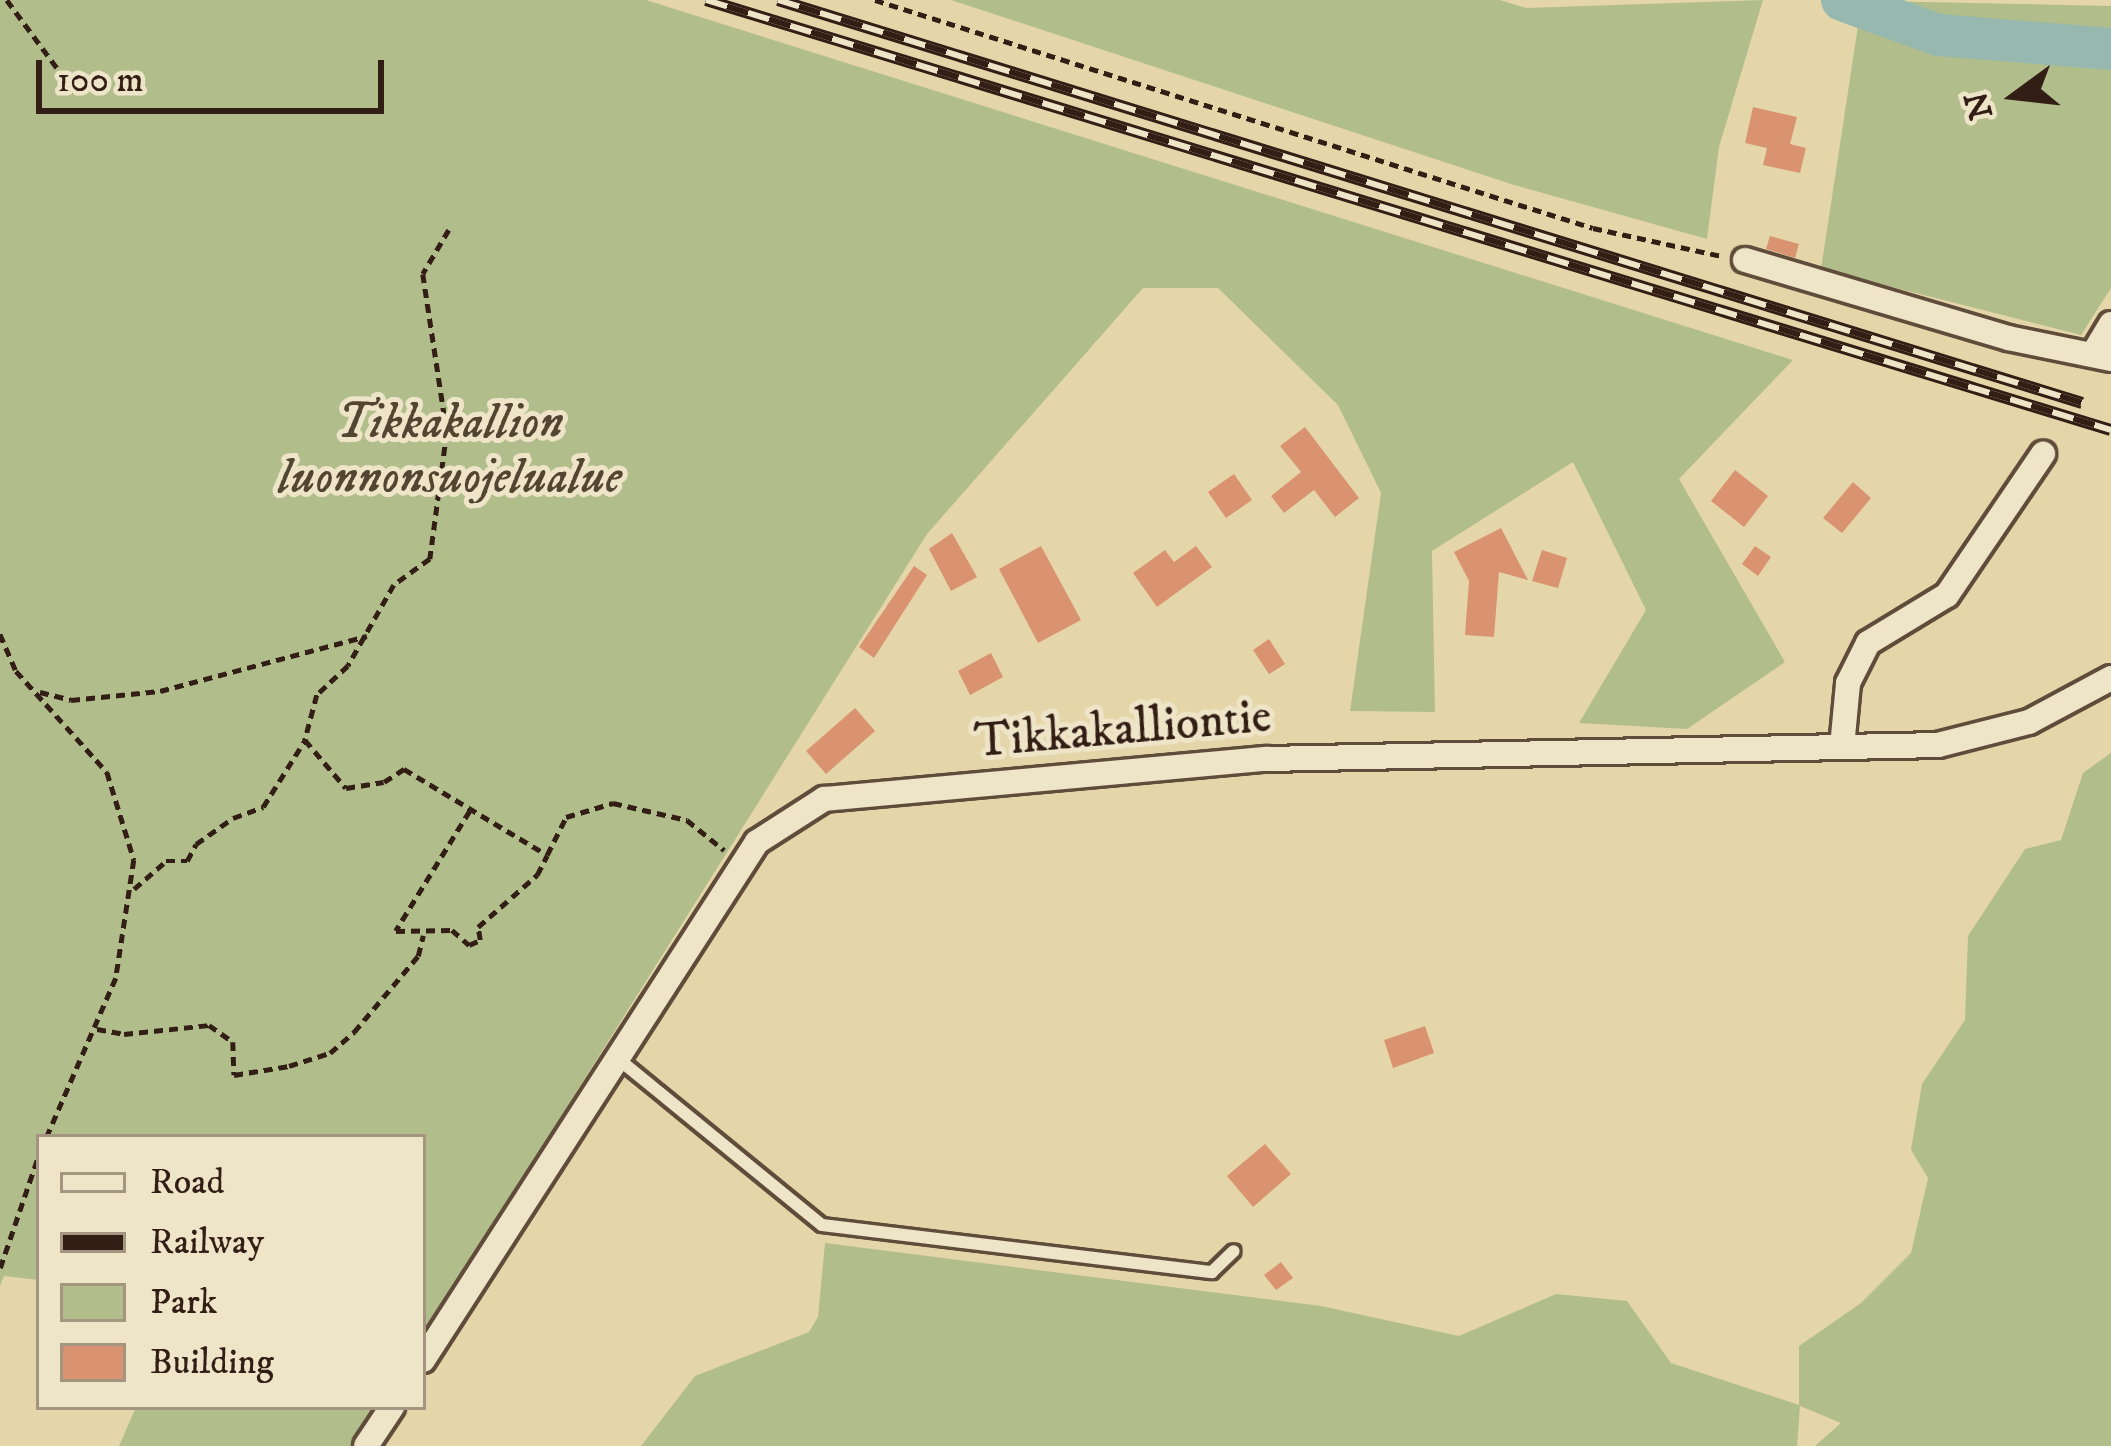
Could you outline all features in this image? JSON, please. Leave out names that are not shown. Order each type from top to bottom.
[{"type":"street","points":[[1744,260],[2008,338],[2102,357],[2111,324]]},
{"type":"street","points":[[1842,747],[1848,683],[1868,643],[1947,595],[2032,481],[2043,454]]},
{"type":"street","name":"Tikkakalliontie","points":[[426,1356],[622,1062],[757,842],[824,800],[1266,759],[1938,745],[2029,722],[2111,678]]},
{"type":"street","points":[[365,1446],[390,1410]]},
{"type":"lane","points":[[622,1062],[822,1226],[1212,1272],[1234,1251]]},
{"type":"path","points":[[7,0],[77,95]]},
{"type":"path","points":[[875,0],[1592,228],[1744,260]]},
{"type":"path","points":[[134,889],[166,860],[187,861],[196,844],[233,818],[263,807],[305,740],[317,695],[368,636],[394,585],[430,559],[448,432],[423,274],[448,230]]},
{"type":"path","points":[[0,634],[16,670],[107,772],[130,835],[134,889],[125,949],[96,1028],[47,1134]]},
{"type":"path","points":[[40,692],[71,700],[160,691],[368,636]]},
{"type":"path","points":[[305,740],[346,788],[384,782],[404,770],[547,855]]},
{"type":"path","points":[[471,810],[396,931],[423,936],[452,930],[469,945],[480,940],[478,927],[537,875],[566,818],[613,803],[687,820],[742,865]]},
{"type":"path","points":[[96,1028],[124,1034],[209,1025],[233,1042],[234,1075],[289,1066],[330,1053],[355,1033],[418,956],[423,936]]},
{"type":"path","points":[[0,1268],[36,1163]]},
{"type":"green space","name":"Tikkakallion luonnonsuojelualue","points":[[0,0],[646,0],[1793,360],[1679,479],[1785,662],[1687,729],[1579,723],[1646,610],[1573,462],[1432,551],[1435,712],[1350,711],[1381,493],[1338,405],[1218,288],[1143,288],[927,534],[426,1331],[426,1134],[36,1134],[36,1280],[4,1276],[0,1286]]},
{"type":"green space","points":[[951,0],[1500,0],[1526,8],[1763,0],[1719,147],[1707,239],[1514,185]]},
{"type":"green space","points":[[1827,0],[2111,6],[2111,288],[2081,335],[1821,269],[1861,6]]},
{"type":"green space","points":[[2111,753],[2111,1446],[1815,1446],[1841,1423],[1800,1406],[1797,1446],[641,1446],[695,1376],[809,1332],[818,1317],[825,1243],[1321,1306],[1459,1336],[1556,1294],[1627,1301],[1671,1363],[1799,1405],[1799,1346],[1861,1303],[1911,1253],[1928,1178],[1911,1150],[1922,1084],[1965,1020],[1968,936],[2025,849],[2061,840],[2083,773]]},
{"type":"green space","points":[[135,1410],[375,1410],[352,1446],[119,1446]]},
{"type":"building","points":[[1753,107],[1797,117],[1790,144],[1806,148],[1800,173],[1763,165],[1767,148],[1745,143]]},
{"type":"building","points":[[1770,236],[1799,244],[1795,258],[1766,249]]},
{"type":"building","points":[[1305,427],[1359,498],[1335,517],[1314,490],[1284,513],[1271,496],[1301,472],[1280,446]]},
{"type":"building","points":[[1735,470],[1768,496],[1744,527],[1711,501]]},
{"type":"building","points":[[1234,474],[1252,500],[1226,518],[1208,492]]},
{"type":"building","points":[[1853,482],[1871,498],[1842,533],[1823,518]]},
{"type":"building","points":[[1501,528],[1528,580],[1499,572],[1494,637],[1465,635],[1469,581],[1454,552]]},
{"type":"building","points":[[952,533],[977,577],[951,591],[929,549]]},
{"type":"building","points":[[1041,546],[1081,620],[1038,643],[999,569]]},
{"type":"building","points":[[1196,546],[1212,567],[1157,607],[1133,573],[1165,550],[1174,562]]},
{"type":"building","points":[[1755,546],[1771,557],[1758,576],[1742,564]]},
{"type":"building","points":[[1542,550],[1567,558],[1558,588],[1532,581]]},
{"type":"building","points":[[914,566],[927,575],[874,658],[859,647]]},
{"type":"building","points":[[1269,639],[1285,664],[1269,674],[1253,650]]},
{"type":"building","points":[[991,653],[1003,677],[970,695],[958,671]]},
{"type":"building","points":[[855,708],[875,731],[826,774],[806,751]]},
{"type":"building","points":[[1425,1026],[1434,1053],[1393,1068],[1384,1040]]},
{"type":"building","points":[[1265,1144],[1291,1174],[1253,1207],[1227,1176]]},
{"type":"building","points":[[1281,1262],[1293,1278],[1276,1290],[1264,1275]]},
{"type":"waterway","points":[[1842,0],[1938,35],[2111,49]]},
{"type":"railway","points":[[706,0],[2111,430]]},
{"type":"railway","points":[[778,0],[2082,403]]}]
